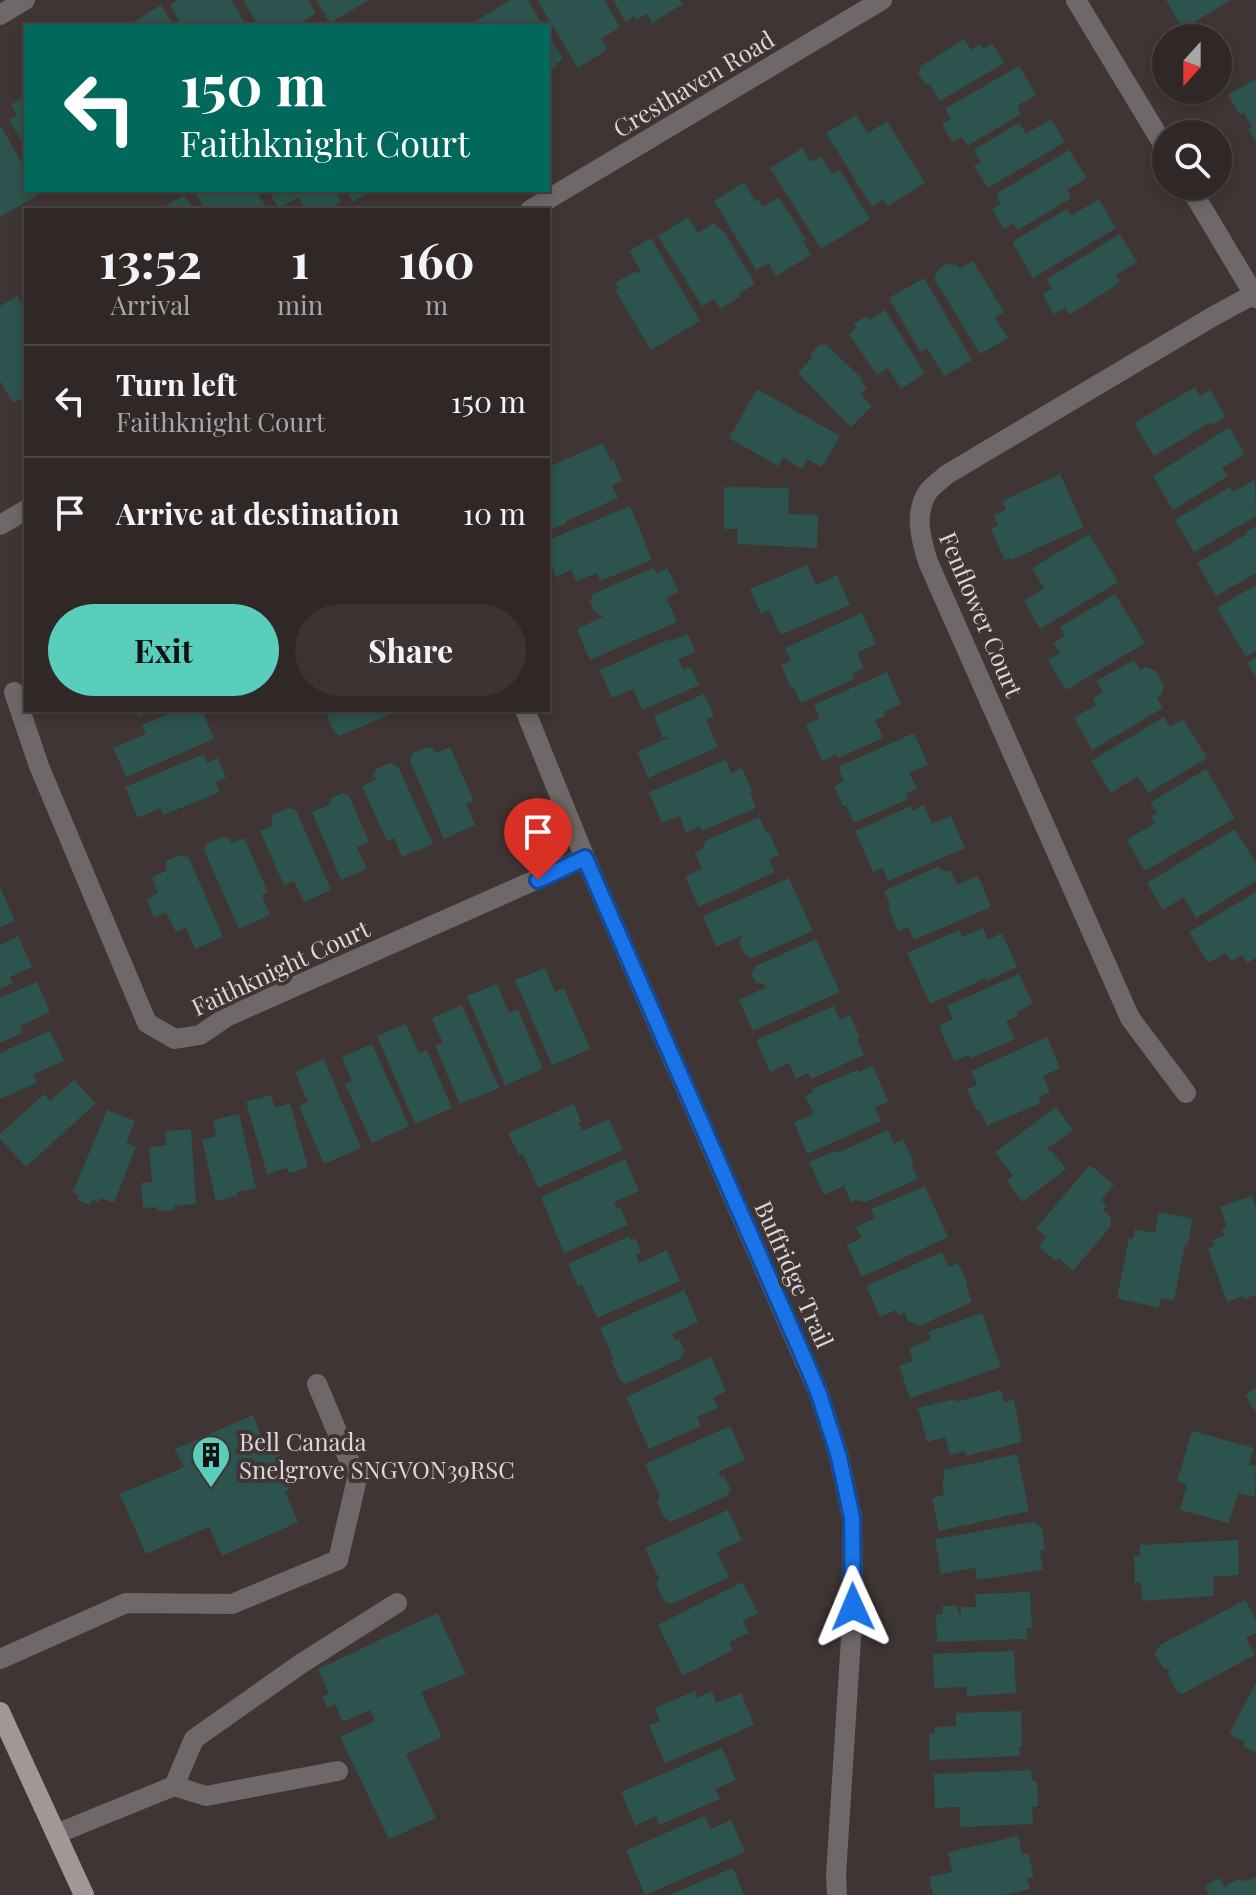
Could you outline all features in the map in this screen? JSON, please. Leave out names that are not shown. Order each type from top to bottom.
[{"type":"main road","points":[[0,1712],[84,1895]]},
{"type":"street","points":[[0,15],[25,0]]},
{"type":"street","name":"Cresthaven Road","points":[[533,208],[882,0]]},
{"type":"street","points":[[1076,0],[1152,126]]},
{"type":"street","points":[[1197,200],[1255,295]]},
{"type":"street","name":"Fenflower Court","points":[[1186,1093],[1130,1018],[928,562],[919,533],[920,511],[928,491],[946,475],[1255,295]]},
{"type":"street","points":[[0,525],[24,511]]},
{"type":"street","name":"Faithknight Court","points":[[14,692],[39,766],[147,1023],[175,1039],[200,1035],[228,1016],[585,858]]},
{"type":"street","name":"Buffridge Trail","points":[[526,712],[585,858],[819,1394],[839,1457],[852,1518],[853,1607],[837,1895]]},
{"type":"street","points":[[0,1659],[126,1603],[232,1604],[338,1560],[357,1479],[317,1384]]},
{"type":"street","points":[[174,1786],[194,1739],[302,1663],[397,1603]]},
{"type":"street","points":[[56,1834],[174,1786],[206,1796],[338,1771]]},
{"type":"building","points":[[178,0],[231,0],[246,24],[181,24],[170,5]]},
{"type":"building","points":[[243,0],[308,0],[316,14],[298,24],[257,24]]},
{"type":"building","points":[[316,0],[369,0],[330,23]]},
{"type":"building","points":[[511,0],[528,0],[542,24],[475,24]]},
{"type":"building","points":[[537,0],[604,0],[620,27],[601,39],[607,50],[578,68]]},
{"type":"building","points":[[613,0],[680,0],[683,4],[652,23],[647,14],[636,20],[634,16],[626,22]]},
{"type":"building","points":[[1166,0],[1231,0],[1191,24],[1180,24]]},
{"type":"building","points":[[161,5],[173,24],[130,24]]},
{"type":"building","points":[[550,37],[563,59],[555,64],[557,67],[550,72]]},
{"type":"building","points":[[964,39],[971,50],[980,44],[983,49],[992,43],[1004,63],[940,101],[918,73],[921,66]]},
{"type":"building","points":[[1019,66],[1036,95],[1017,106],[1021,114],[967,146],[962,137],[952,142],[942,124],[951,119],[945,109]]},
{"type":"building","points":[[1256,79],[1256,142],[1248,129],[1252,127],[1244,113],[1240,115],[1232,102],[1232,93]]},
{"type":"building","points":[[24,96],[24,146],[9,120],[17,115],[11,105]]},
{"type":"building","points":[[856,115],[868,133],[887,121],[925,183],[888,206],[883,199],[872,207],[826,133]]},
{"type":"building","points":[[1051,119],[1065,142],[988,188],[974,166],[981,163],[974,150],[1015,125],[1020,124],[1026,134]]},
{"type":"building","points":[[0,125],[24,167],[24,192],[40,194],[0,217]]},
{"type":"building","points":[[803,148],[810,162],[821,156],[832,174],[840,170],[870,219],[821,249],[770,168]]},
{"type":"building","points":[[1069,150],[1087,178],[1067,190],[1071,198],[1018,230],[1014,223],[1004,229],[992,209],[1001,204],[996,194]]},
{"type":"building","points":[[744,182],[762,207],[779,197],[806,240],[803,241],[811,255],[776,276],[768,263],[756,270],[714,201]]},
{"type":"building","points":[[194,192],[257,192],[267,208],[204,208]]},
{"type":"building","points":[[269,192],[336,192],[341,201],[330,208],[305,208],[298,197],[278,208]]},
{"type":"building","points":[[347,192],[369,192],[353,202]]},
{"type":"building","points":[[184,195],[193,208],[162,208]]},
{"type":"building","points":[[1099,199],[1116,228],[1033,278],[1012,242],[1067,209],[1071,216]]},
{"type":"building","points":[[688,217],[698,233],[714,223],[725,233],[755,284],[720,309],[714,299],[702,306],[658,236]]},
{"type":"building","points":[[1120,234],[1137,262],[1116,275],[1120,282],[1069,315],[1065,308],[1054,314],[1042,294],[1052,289],[1047,279]]},
{"type":"building","points":[[651,238],[700,321],[651,350],[615,290],[618,288],[615,283],[635,271],[636,274],[641,271],[629,251]]},
{"type":"building","points":[[973,261],[1004,312],[995,317],[1008,338],[980,354],[934,278],[938,270],[947,264],[957,265],[959,269]]},
{"type":"building","points":[[924,278],[972,360],[944,376],[927,348],[920,352],[889,298]]},
{"type":"building","points":[[17,296],[24,308],[24,397],[13,403],[0,381],[0,306]]},
{"type":"building","points":[[885,310],[925,373],[901,389],[888,368],[877,375],[849,334],[857,328],[854,324],[866,316],[869,320]]},
{"type":"building","points":[[820,344],[827,345],[867,387],[860,394],[872,406],[851,427],[798,373]]},
{"type":"building","points":[[1195,387],[1200,396],[1210,390],[1226,417],[1213,425],[1211,422],[1154,456],[1134,423]]},
{"type":"building","points":[[757,389],[840,436],[822,467],[807,459],[802,469],[783,458],[778,466],[729,438]]},
{"type":"building","points":[[1229,427],[1245,454],[1222,468],[1228,476],[1173,510],[1153,476]]},
{"type":"building","points":[[603,443],[622,481],[612,485],[618,498],[550,530],[550,466]]},
{"type":"building","points":[[1060,474],[1084,527],[1005,560],[991,529],[998,525],[994,515],[1006,510],[1002,501]]},
{"type":"building","points":[[1255,479],[1256,516],[1194,552],[1175,520],[1230,487],[1233,492]]},
{"type":"building","points":[[724,487],[789,488],[788,514],[818,515],[817,548],[737,544],[738,529],[724,529]]},
{"type":"building","points":[[630,506],[652,560],[600,581],[597,573],[576,581],[571,570],[556,577],[550,562],[550,539]]},
{"type":"building","points":[[1256,526],[1256,573],[1216,596],[1197,563]]},
{"type":"building","points":[[1089,534],[1118,582],[1040,629],[1024,601],[1044,588],[1032,568]]},
{"type":"building","points":[[807,565],[816,585],[837,575],[850,605],[781,635],[769,610],[761,614],[750,589]]},
{"type":"building","points":[[653,568],[656,573],[667,568],[679,592],[666,598],[677,622],[590,660],[577,629],[603,617],[594,611],[590,602],[593,594]]},
{"type":"building","points":[[1256,585],[1256,651],[1246,657],[1217,608]]},
{"type":"building","points":[[1115,594],[1145,643],[1066,690],[1048,660],[1060,653],[1053,643],[1065,636],[1060,627]]},
{"type":"building","points":[[862,613],[876,644],[857,653],[864,668],[852,674],[854,679],[801,703],[781,665],[791,661],[785,648]]},
{"type":"building","points":[[688,634],[695,652],[678,659],[683,670],[691,667],[699,685],[642,710],[633,689],[612,698],[600,670],[669,639]]},
{"type":"building","points":[[1256,658],[1256,678],[1247,663]]},
{"type":"building","points":[[1134,660],[1140,670],[1145,667],[1155,670],[1164,686],[1157,698],[1163,708],[1092,750],[1074,718],[1096,705],[1093,698],[1103,692],[1096,681]]},
{"type":"building","points":[[887,672],[901,704],[875,720],[883,738],[838,758],[836,755],[822,761],[806,725],[820,718],[814,705]]},
{"type":"building","points":[[704,694],[714,716],[706,720],[718,747],[648,778],[637,752],[668,738],[663,738],[654,716]]},
{"type":"building","points":[[172,712],[203,712],[214,739],[126,777],[113,748],[146,734],[142,725]]},
{"type":"building","points":[[394,712],[340,736],[335,733],[327,716]]},
{"type":"building","points":[[1164,717],[1170,727],[1183,719],[1207,758],[1148,793],[1138,776],[1111,793],[1091,761]]},
{"type":"building","points":[[914,733],[928,765],[909,773],[917,789],[905,794],[908,799],[854,823],[834,786],[844,781],[838,767]]},
{"type":"building","points":[[427,747],[436,753],[450,747],[474,801],[466,804],[475,825],[444,839],[410,761],[413,753]]},
{"type":"building","points":[[204,754],[207,763],[218,758],[226,778],[216,782],[220,792],[163,815],[160,808],[138,818],[125,787]]},
{"type":"building","points":[[726,760],[731,773],[742,768],[756,808],[702,831],[700,826],[686,833],[680,816],[662,823],[649,792]]},
{"type":"building","points":[[390,763],[398,766],[433,844],[402,857],[394,838],[387,841],[362,786],[376,780],[376,769]]},
{"type":"building","points":[[1206,769],[1235,818],[1145,871],[1127,840],[1155,823],[1151,816],[1157,813],[1151,802]]},
{"type":"building","points":[[342,793],[349,796],[369,842],[357,847],[367,869],[341,880],[312,812],[329,805],[330,799]]},
{"type":"building","points":[[924,805],[932,824],[951,816],[965,848],[888,881],[882,868],[873,872],[855,831],[911,806],[912,811]]},
{"type":"building","points":[[289,808],[296,810],[331,890],[304,902],[294,881],[284,885],[260,831],[273,825],[271,819],[274,814]]},
{"type":"building","points":[[759,817],[779,855],[769,859],[775,872],[699,907],[685,876],[702,869],[695,853],[703,849],[705,841]]},
{"type":"building","points":[[1235,829],[1256,863],[1256,881],[1196,918],[1184,897],[1163,910],[1147,883]]},
{"type":"building","points":[[223,837],[230,839],[231,843],[244,838],[268,892],[262,895],[270,915],[239,929],[204,850],[206,844]]},
{"type":"building","points":[[181,855],[189,858],[223,937],[195,949],[186,928],[176,932],[166,913],[154,917],[147,899],[158,893],[152,877],[166,871],[166,861]]},
{"type":"building","points":[[937,867],[946,872],[951,870],[957,885],[978,876],[991,907],[914,940],[908,927],[898,931],[884,891]]},
{"type":"building","points":[[789,878],[813,931],[751,958],[739,943],[743,935],[716,947],[703,916]]},
{"type":"building","points":[[0,887],[15,921],[0,927]]},
{"type":"building","points":[[1256,892],[1256,958],[1247,963],[1242,955],[1231,961],[1226,953],[1208,963],[1189,932]]},
{"type":"building","points":[[983,928],[988,940],[1002,933],[1017,967],[930,1004],[907,953],[959,930],[962,937]]},
{"type":"building","points":[[18,936],[32,967],[10,977],[13,983],[0,989],[0,945]]},
{"type":"building","points":[[816,939],[840,992],[753,1031],[739,1000],[766,987],[756,983],[751,974],[756,966]]},
{"type":"building","points":[[545,968],[555,992],[564,988],[590,1049],[552,1065],[515,980]]},
{"type":"building","points":[[1019,974],[1033,1004],[1006,1021],[1015,1039],[971,1058],[969,1055],[954,1061],[939,1026],[953,1019],[947,1006]]},
{"type":"building","points":[[37,982],[50,1012],[20,1026],[23,1033],[0,1043],[0,998]]},
{"type":"building","points":[[497,984],[509,1013],[518,1009],[543,1069],[505,1085],[467,996]]},
{"type":"building","points":[[462,1005],[499,1088],[460,1104],[435,1046],[443,1043],[432,1018]]},
{"type":"building","points":[[834,1006],[840,1020],[850,1015],[864,1055],[811,1079],[808,1073],[796,1079],[789,1063],[770,1072],[756,1040]]},
{"type":"building","points":[[406,1024],[419,1053],[427,1050],[452,1108],[415,1124],[377,1036]]},
{"type":"building","points":[[50,1031],[64,1061],[34,1074],[37,1083],[0,1099],[0,1053]]},
{"type":"building","points":[[1047,1037],[1060,1068],[1043,1076],[1050,1092],[1038,1098],[1041,1103],[987,1126],[967,1089],[977,1085],[971,1071]]},
{"type":"building","points":[[372,1044],[409,1126],[372,1143],[345,1084],[352,1081],[342,1057]]},
{"type":"building","points":[[324,1059],[361,1148],[324,1164],[299,1106],[308,1102],[295,1072]]},
{"type":"building","points":[[873,1066],[888,1102],[875,1107],[881,1121],[807,1154],[794,1122],[814,1114],[805,1096],[813,1092],[812,1089]]},
{"type":"building","points":[[74,1080],[96,1103],[26,1167],[0,1139],[0,1134],[44,1094],[50,1101]]},
{"type":"building","points":[[271,1095],[275,1108],[290,1103],[308,1167],[289,1173],[287,1168],[267,1174],[246,1102]]},
{"type":"building","points":[[574,1104],[582,1131],[609,1119],[623,1150],[538,1188],[523,1154],[519,1155],[508,1133]]},
{"type":"building","points":[[1056,1107],[1073,1130],[1047,1149],[1066,1169],[1022,1202],[1007,1181],[1013,1176],[995,1152]]},
{"type":"building","points":[[107,1110],[135,1121],[126,1143],[136,1147],[114,1203],[100,1198],[98,1202],[92,1200],[90,1205],[77,1200],[79,1195],[73,1192]]},
{"type":"building","points":[[239,1114],[256,1188],[216,1201],[202,1140],[216,1136],[213,1120]]},
{"type":"building","points":[[191,1129],[196,1204],[174,1206],[174,1210],[143,1208],[141,1183],[152,1182],[149,1147],[166,1145],[165,1131]]},
{"type":"building","points":[[888,1130],[894,1144],[903,1139],[918,1179],[866,1202],[851,1202],[844,1186],[824,1195],[809,1162]]},
{"type":"building","points":[[625,1159],[639,1191],[614,1202],[617,1209],[620,1207],[628,1225],[564,1253],[541,1197]]},
{"type":"building","points":[[1090,1165],[1114,1185],[1101,1200],[1107,1205],[1103,1210],[1111,1217],[1111,1226],[1073,1271],[1059,1258],[1056,1261],[1039,1247],[1046,1237],[1036,1228]]},
{"type":"building","points":[[925,1186],[948,1237],[862,1277],[847,1245],[862,1238],[856,1227],[875,1218],[871,1209]]},
{"type":"building","points":[[1252,1196],[1256,1208],[1256,1295],[1227,1302],[1208,1248],[1214,1246],[1212,1240],[1224,1236],[1222,1229],[1227,1227],[1220,1207]]},
{"type":"building","points":[[1159,1212],[1193,1219],[1174,1300],[1160,1298],[1159,1308],[1117,1298],[1129,1238],[1133,1239],[1135,1229],[1155,1233]]},
{"type":"building","points":[[629,1236],[631,1240],[635,1238],[641,1252],[636,1255],[639,1263],[667,1250],[680,1281],[597,1318],[568,1264]]},
{"type":"building","points":[[942,1252],[949,1267],[958,1263],[972,1302],[919,1326],[908,1321],[905,1313],[899,1316],[896,1310],[880,1317],[866,1286]]},
{"type":"building","points":[[684,1290],[698,1322],[672,1334],[675,1340],[679,1339],[685,1352],[682,1358],[626,1384],[620,1380],[611,1361],[614,1360],[600,1328]]},
{"type":"building","points":[[982,1313],[1001,1367],[910,1398],[899,1366],[913,1361],[909,1348],[931,1340],[928,1332]]},
{"type":"building","points":[[711,1357],[726,1391],[713,1398],[718,1408],[697,1417],[701,1426],[649,1449],[626,1397]]},
{"type":"building","points":[[1256,1388],[1256,1413],[1245,1395]]},
{"type":"building","points":[[1001,1390],[1004,1402],[1014,1399],[1022,1442],[966,1456],[965,1451],[950,1455],[945,1437],[927,1442],[918,1408]]},
{"type":"building","name":"Bell Canada Snelgrove SNGVON39RSC","points":[[253,1415],[269,1454],[279,1449],[295,1485],[285,1492],[298,1522],[222,1556],[209,1527],[146,1554],[120,1494],[184,1467],[175,1449]]},
{"type":"building","points":[[730,1426],[745,1460],[718,1472],[721,1477],[724,1476],[731,1490],[729,1495],[671,1522],[664,1517],[657,1502],[660,1496],[645,1464]]},
{"type":"building","points":[[1192,1431],[1254,1448],[1249,1465],[1256,1466],[1255,1497],[1238,1493],[1229,1523],[1180,1510],[1187,1484],[1177,1482]]},
{"type":"building","points":[[1017,1454],[1029,1511],[939,1531],[932,1498],[944,1495],[943,1470]]},
{"type":"building","points":[[728,1510],[742,1540],[717,1552],[729,1577],[672,1604],[664,1601],[656,1584],[659,1579],[645,1548]]},
{"type":"building","points":[[1033,1522],[1042,1528],[1045,1550],[1040,1551],[1043,1570],[977,1580],[975,1568],[941,1574],[935,1539]]},
{"type":"building","points":[[1238,1540],[1239,1575],[1213,1577],[1214,1596],[1142,1601],[1141,1582],[1135,1583],[1134,1556],[1140,1556],[1140,1545]]},
{"type":"building","points":[[742,1582],[758,1613],[743,1621],[749,1633],[729,1642],[733,1650],[683,1676],[658,1625]]},
{"type":"building","points":[[1030,1592],[1032,1628],[1027,1628],[1027,1639],[937,1642],[936,1615],[943,1614],[942,1606],[958,1606],[958,1614],[961,1614],[961,1607],[976,1607],[975,1594]]},
{"type":"building","points":[[1245,1600],[1256,1620],[1256,1633],[1246,1638],[1255,1655],[1182,1694],[1176,1691],[1167,1672],[1171,1670],[1163,1668],[1155,1654],[1160,1645]]},
{"type":"building","points":[[437,1613],[466,1674],[421,1692],[442,1737],[406,1754],[436,1818],[389,1839],[340,1737],[375,1721],[370,1710],[343,1722],[335,1704],[327,1708],[322,1697],[329,1693],[318,1669]]},
{"type":"building","points":[[1014,1651],[1016,1693],[967,1696],[967,1687],[934,1688],[933,1654]]},
{"type":"building","points":[[1256,1683],[1256,1753],[1243,1746],[1245,1742],[1229,1734]]},
{"type":"building","points":[[695,1691],[697,1698],[712,1691],[716,1703],[741,1693],[754,1725],[665,1763],[649,1725],[660,1721],[655,1708]]},
{"type":"building","points":[[1021,1711],[1020,1756],[929,1760],[929,1734],[935,1734],[934,1727],[956,1726],[956,1713]]},
{"type":"building","points":[[722,1748],[736,1780],[715,1789],[720,1799],[659,1825],[656,1816],[635,1826],[621,1792]]},
{"type":"building","points":[[1031,1770],[1032,1781],[1037,1781],[1038,1806],[1032,1807],[1033,1824],[960,1827],[960,1807],[935,1808],[934,1774]]},
{"type":"building","points":[[705,1816],[711,1829],[731,1820],[745,1852],[645,1895],[626,1850]]},
{"type":"building","points":[[1018,1836],[1022,1854],[1028,1853],[1034,1877],[1027,1878],[1030,1889],[1005,1895],[933,1895],[929,1877],[952,1872],[948,1852]]},
{"type":"building","points":[[733,1868],[744,1895],[669,1895]]},
{"type":"building","points":[[1256,1877],[1256,1895],[1209,1895],[1205,1886],[1220,1878],[1225,1888],[1239,1879],[1244,1882]]},
{"type":"place","name":"Bell Canada Snelgrove SNGVON39RSC","points":[[211,1489]]},
{"type":"route","points":[[538,880],[585,858],[807,1365],[839,1457],[852,1518],[853,1607]]}]
